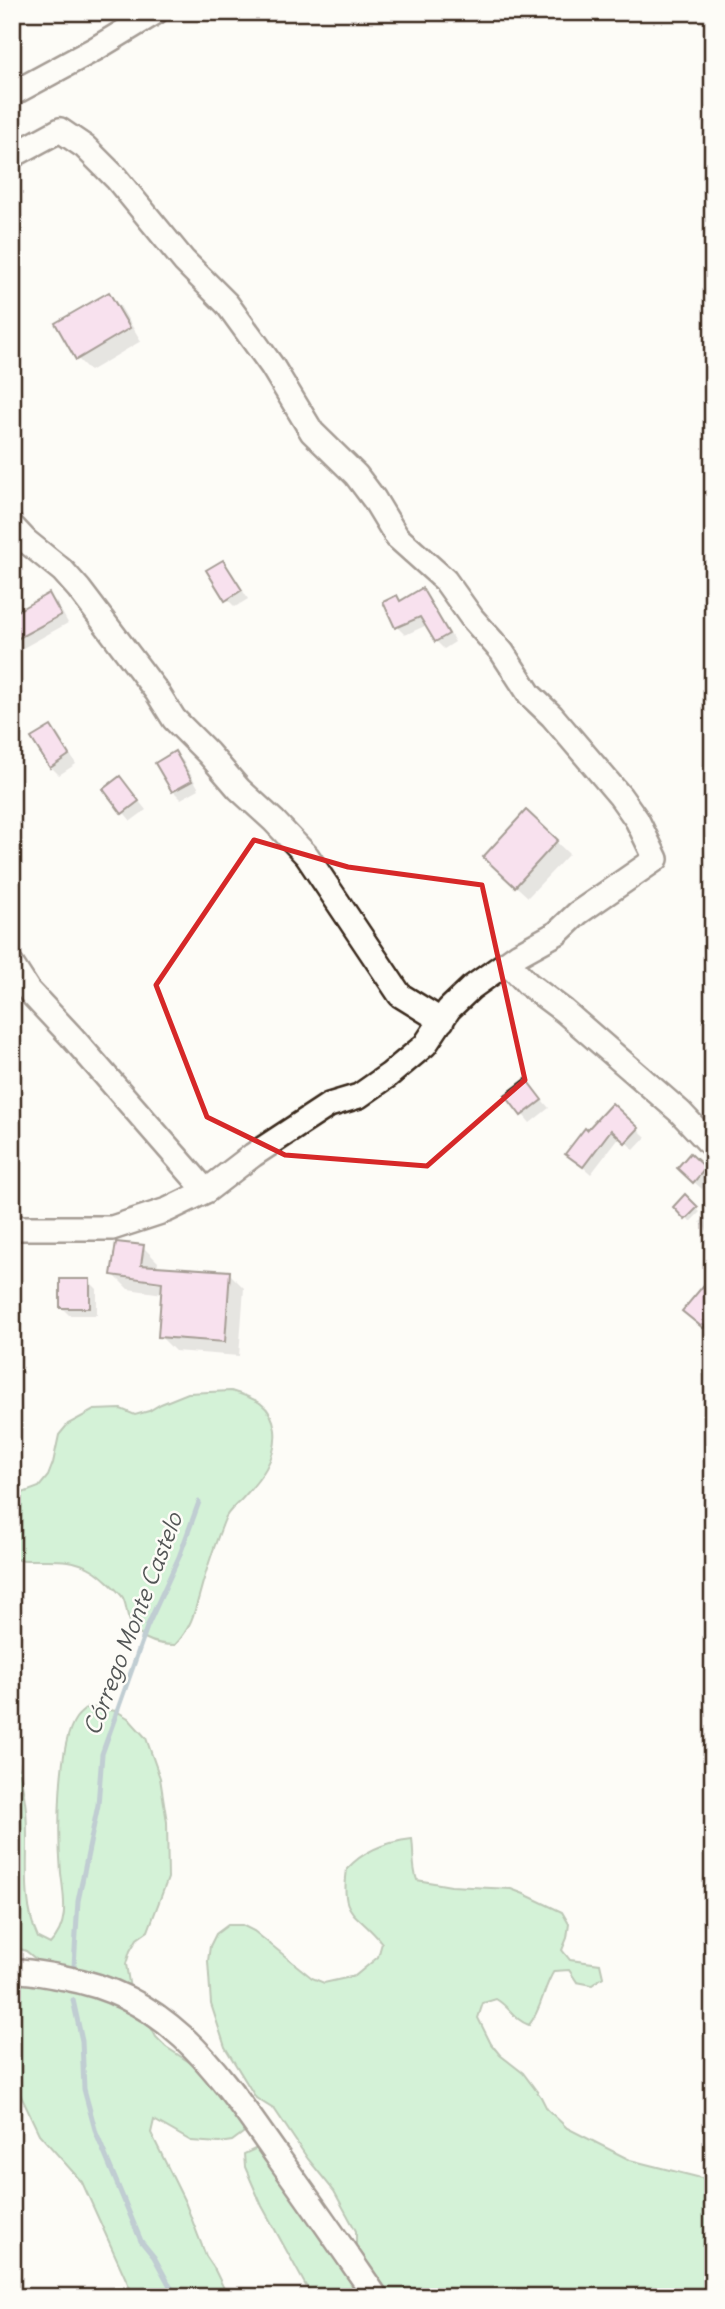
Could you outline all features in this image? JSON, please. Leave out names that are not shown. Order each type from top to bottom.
[{"type":"street","points":[[12,94],[156,12]]},
{"type":"street","points":[[12,156],[60,130],[85,147],[116,177],[184,261],[228,304],[276,373],[312,432],[365,486],[397,537],[445,580],[472,618],[502,652],[530,695],[591,761],[637,820],[656,859],[578,913],[557,933],[482,979],[459,998],[425,1045],[389,1075],[359,1096],[329,1105],[253,1155],[206,1191],[167,1210],[112,1228],[12,1228]]},
{"type":"street","points":[[12,526],[63,571],[157,692],[174,719],[239,789],[307,856],[400,995],[442,1021]]},
{"type":"street","points":[[508,962],[528,984],[680,1112],[713,1147]]},
{"type":"street","points":[[12,965],[28,990],[206,1191]]},
{"type":"street","points":[[12,1971],[25,1970],[81,1981],[130,1999],[172,2026],[199,2051],[229,2088],[376,2297]]},
{"type":"highlighted area","points":[[254,840],[348,867],[482,885],[525,1080],[427,1166],[285,1155],[207,1117],[156,985]]},
{"type":"green space","points":[[231,1391],[247,1396],[266,1408],[275,1430],[273,1450],[260,1477],[225,1518],[193,1616],[175,1645],[153,1642],[140,1635],[131,1624],[123,1597],[93,1570],[74,1562],[12,1559],[12,1497],[39,1487],[48,1476],[59,1435],[68,1424],[94,1410],[121,1409],[135,1415],[188,1393]]},
{"type":"green space","points":[[88,1707],[116,1711],[128,1718],[146,1738],[160,1778],[167,1822],[168,1878],[148,1931],[137,1939],[130,1951],[126,1964],[130,1989],[156,2037],[166,2047],[200,2069],[247,2121],[243,2133],[232,2141],[219,2143],[191,2141],[154,2120],[151,2133],[185,2202],[206,2256],[228,2297],[134,2297],[82,2182],[39,2134],[12,2077],[12,1980],[30,1973],[37,1960],[26,1951],[12,1946],[12,1741],[26,1810],[29,1907],[38,1938],[50,1944],[61,1928],[64,1910],[59,1816],[65,1748],[76,1718]]},
{"type":"green space","points":[[412,1839],[417,1880],[451,1886],[511,1889],[524,1894],[562,1912],[569,1924],[562,1950],[570,1960],[600,1964],[603,1977],[592,1985],[577,1982],[569,1970],[554,1971],[529,2025],[519,2020],[496,1999],[483,2003],[478,2018],[491,2044],[500,2055],[523,2073],[547,2109],[567,2128],[630,2160],[713,2181],[713,2297],[317,2297],[306,2286],[262,2206],[245,2167],[244,2154],[257,2148],[271,2153],[344,2251],[356,2245],[356,2231],[334,2191],[308,2159],[275,2110],[256,2098],[225,2047],[211,2004],[208,1961],[210,1946],[216,1934],[228,1925],[242,1925],[254,1931],[312,1978],[324,1983],[355,1976],[378,1957],[382,1943],[348,1905],[345,1885],[347,1869],[376,1848]]},
{"type":"building","points":[[109,292],[130,328],[76,360],[55,323]]},
{"type":"building","points":[[223,560],[242,590],[225,601],[206,570]]},
{"type":"building","points":[[422,588],[449,634],[435,642],[420,617],[395,628],[383,602],[397,595],[400,601]]},
{"type":"building","points":[[49,593],[61,615],[17,639],[12,630],[12,614]]},
{"type":"building","points":[[51,726],[69,755],[50,768],[31,738]]},
{"type":"building","points":[[175,751],[192,781],[172,792],[155,763]]},
{"type":"building","points":[[120,776],[139,801],[122,814],[103,789]]},
{"type":"building","points":[[526,810],[558,840],[515,887],[483,857]]},
{"type":"building","points":[[526,1079],[542,1100],[521,1116],[505,1095]]},
{"type":"building","points":[[612,1103],[639,1128],[625,1143],[611,1130],[583,1167],[565,1154],[585,1128],[587,1130]]},
{"type":"building","points":[[690,1153],[706,1168],[693,1183],[677,1168]]},
{"type":"building","points":[[685,1194],[698,1207],[685,1220],[673,1207]]},
{"type":"building","points":[[116,1242],[144,1245],[141,1265],[230,1271],[225,1342],[158,1337],[162,1282],[111,1275]]},
{"type":"building","points":[[713,1274],[713,1316],[703,1328],[682,1311]]},
{"type":"building","points":[[60,1279],[90,1279],[90,1308],[60,1308]]},
{"type":"waterway","name":"Córrego Monte Castelo","points":[[74,1966],[78,1901],[98,1805],[102,1754],[147,1627],[179,1557],[199,1502]]},
{"type":"waterway","name":"Córrego Monte Castelo","points":[[73,2000],[82,2041],[84,2089],[96,2133],[141,2241],[154,2257],[176,2297]]}]
